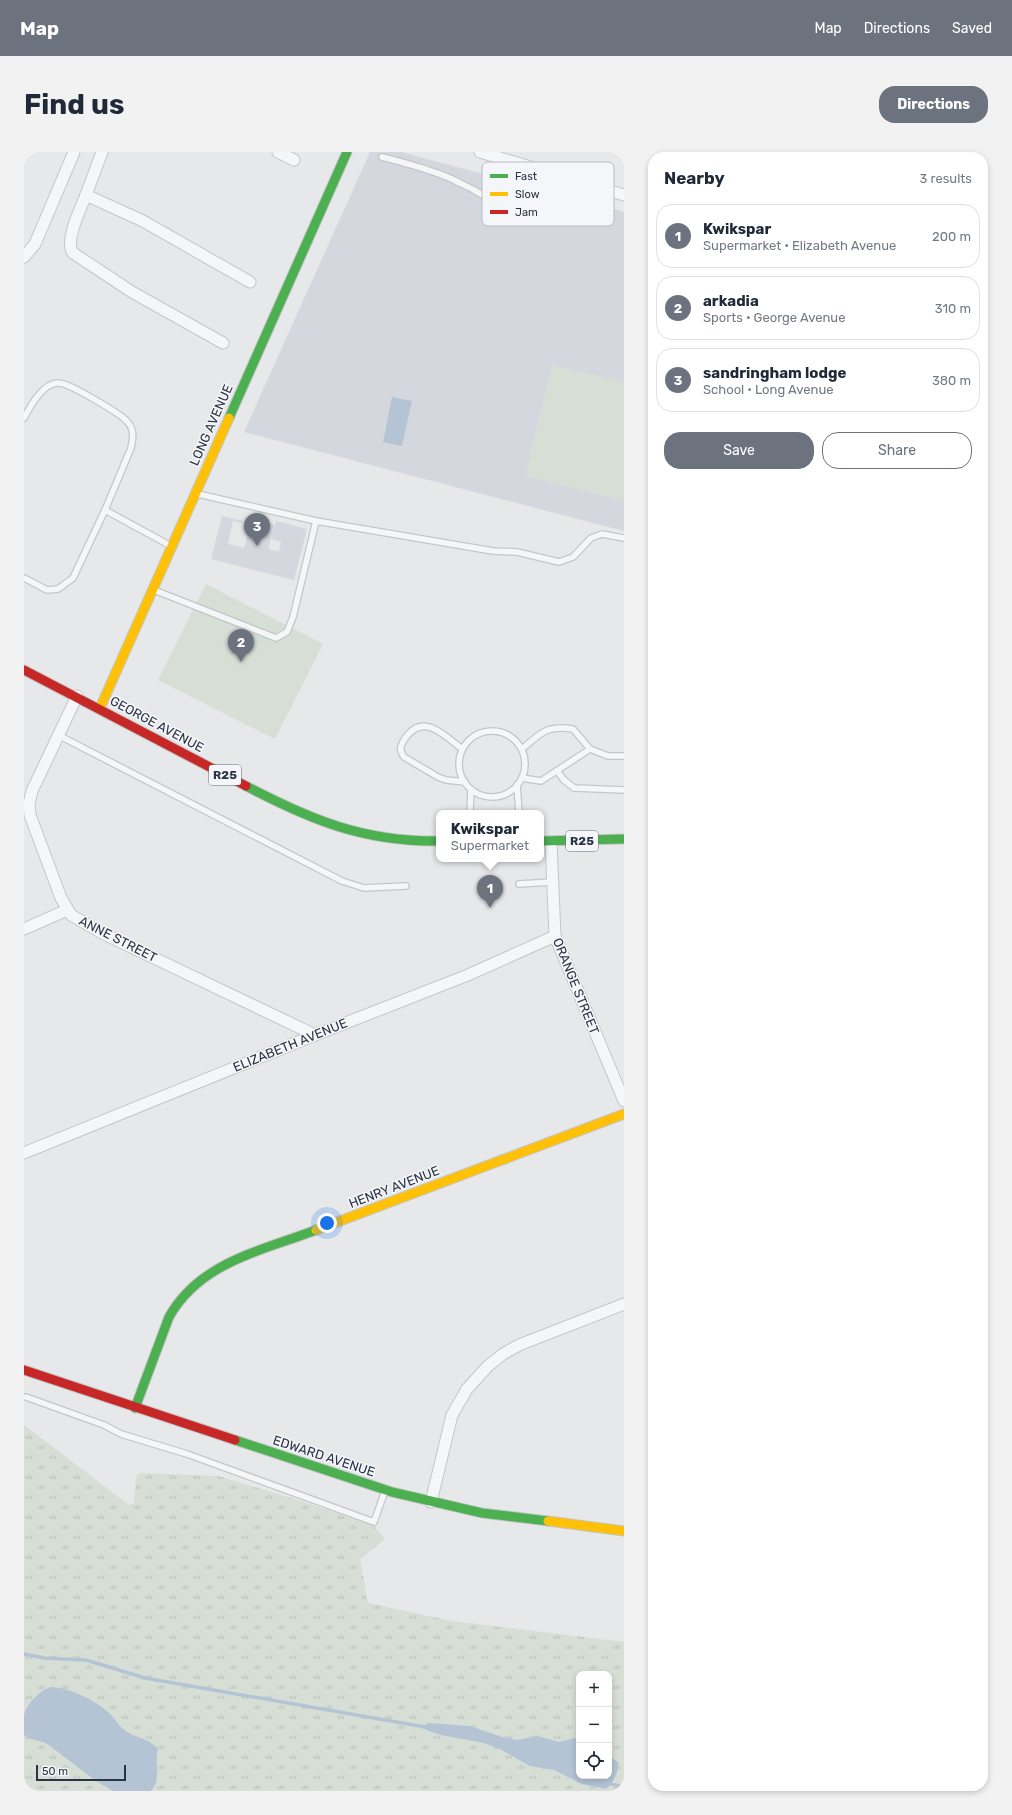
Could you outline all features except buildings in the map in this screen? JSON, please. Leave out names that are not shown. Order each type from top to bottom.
[{"type":"street","points":[[24,257],[34,244],[74,152]]},
{"type":"street","points":[[101,152],[70,238],[70,248],[73,253],[132,292],[223,344]]},
{"type":"street","points":[[278,152],[294,160]]},
{"type":"street","name":"LONG AVENUE","points":[[100,708],[151,590],[172,547],[347,152]]},
{"type":"street","points":[[480,152],[514,162]]},
{"type":"street","points":[[614,192],[624,195]]},
{"type":"street","points":[[86,195],[157,229],[250,282]]},
{"type":"street","name":"GEORGE AVENUE","points":[[24,670],[77,696],[266,796],[333,826],[383,838],[407,841],[436,841]]},
{"type":"street","name":"ANNE STREET","points":[[77,696],[32,792],[29,810],[32,822],[67,910],[76,918],[95,930],[315,1035]]},
{"type":"street","name":"R25","points":[[546,842],[624,839]]},
{"type":"street","name":"ORANGE STREET","points":[[546,842],[552,882],[555,936],[624,1101]]},
{"type":"street","points":[[24,929],[67,910]]},
{"type":"street","name":"ELIZABETH AVENUE","points":[[24,1154],[315,1035],[468,975],[555,936]]},
{"type":"street","name":"HENRY AVENUE","points":[[135,1408],[169,1317],[177,1303],[197,1282],[222,1265],[624,1114]]},
{"type":"street","points":[[431,1502],[452,1415],[467,1389],[488,1366],[502,1354],[519,1345],[624,1304]]},
{"type":"street","name":"EDWARD AVENUE","points":[[24,1370],[385,1490],[431,1502],[490,1514],[624,1531]]},
{"type":"lane","points":[[382,157],[414,165],[450,178],[482,195]]},
{"type":"lane","points":[[24,418],[41,392],[50,385],[58,382],[77,390],[121,416],[132,429],[132,442],[105,510],[73,578],[67,584],[58,589],[47,590],[24,578]]},
{"type":"lane","points":[[195,493],[316,521],[493,551],[517,552],[559,562],[573,557],[591,538],[602,534],[624,538]]},
{"type":"lane","points":[[105,510],[172,547]]},
{"type":"lane","points":[[151,590],[276,638],[287,632],[293,617],[316,521]]},
{"type":"lane","points":[[462,749],[433,727],[421,726],[408,734],[400,747],[400,751],[404,757],[438,777],[446,780],[465,782]]},
{"type":"lane","points":[[522,749],[545,730],[560,727],[573,730],[590,749],[608,756],[624,756]]},
{"type":"lane","points":[[490,731],[506,734],[514,739],[522,749],[525,762],[522,778],[517,785],[507,793],[495,797],[486,796],[471,789],[465,782],[459,766],[462,749],[474,736],[490,731]]},
{"type":"lane","points":[[58,735],[342,881],[364,888],[406,886]]},
{"type":"lane","points":[[522,778],[541,781],[590,749]]},
{"type":"lane","points":[[556,771],[574,788],[624,790]]},
{"type":"lane","points":[[517,785],[519,810]]},
{"type":"lane","points":[[470,810],[471,789]]},
{"type":"lane","points":[[519,884],[552,882]]},
{"type":"lane","points":[[26,1396],[104,1424],[121,1434],[187,1454],[374,1522],[385,1490]]},
{"type":"shaded area","points":[[370,152],[401,152],[482,174],[482,226],[614,226],[614,209],[624,212],[624,531],[244,432]]},
{"type":"shaded area","points":[[222,516],[243,521],[242,523],[233,521],[228,544],[244,548],[252,519],[274,525],[268,549],[279,552],[281,542],[271,539],[276,521],[307,529],[294,580],[211,559]]},
{"type":"green space","points":[[552,365],[624,382],[624,501],[525,476]]},
{"type":"green space","points":[[206,584],[323,644],[275,739],[158,680]]},
{"type":"green space","points":[[24,1425],[129,1505],[134,1503],[136,1478],[138,1474],[218,1476],[298,1500],[374,1526],[385,1539],[360,1559],[368,1603],[452,1621],[624,1642],[624,1791],[24,1791]]},
{"type":"water","points":[[392,397],[412,401],[402,446],[383,442]]},
{"type":"water","points":[[51,1687],[65,1689],[98,1704],[111,1715],[123,1729],[130,1734],[146,1740],[158,1749],[157,1777],[151,1791],[113,1791],[96,1781],[46,1743],[31,1739],[24,1735],[25,1711],[38,1694]]},
{"type":"water","points":[[427,1723],[470,1726],[502,1737],[517,1740],[538,1736],[559,1742],[576,1738],[576,1779],[612,1779],[612,1758],[618,1762],[618,1769],[613,1781],[606,1789],[582,1784],[554,1770],[530,1766],[500,1749],[484,1743],[441,1735],[426,1730],[425,1727]]},
{"type":"waterway","points":[[24,1654],[44,1658],[86,1660],[145,1678],[425,1727]]},
{"type":"waterway","points":[[611,1784],[624,1787]]},
{"type":"traffic: fast","points":[[229,418],[347,152]]},
{"type":"traffic: fast","points":[[246,786],[293,809],[339,827],[386,838],[436,841]]},
{"type":"traffic: fast","points":[[544,841],[624,839]]},
{"type":"traffic: fast","points":[[135,1408],[169,1317],[182,1298],[197,1283],[215,1271],[253,1252],[316,1230]]},
{"type":"traffic: fast","points":[[235,1440],[392,1492],[482,1513],[548,1521]]},
{"type":"traffic: slow","points":[[100,708],[229,418]]},
{"type":"traffic: slow","points":[[316,1230],[624,1114]]},
{"type":"traffic: slow","points":[[548,1521],[624,1531]]},
{"type":"traffic: jam","points":[[24,670],[246,786]]},
{"type":"traffic: jam","points":[[24,1370],[235,1440]]},
{"type":"place","name":"sandringham lodge","points":[[257,546]]},
{"type":"place","name":"arkadia","points":[[241,662]]},
{"type":"place","name":"Kwikspar","points":[[490,908]]}]
